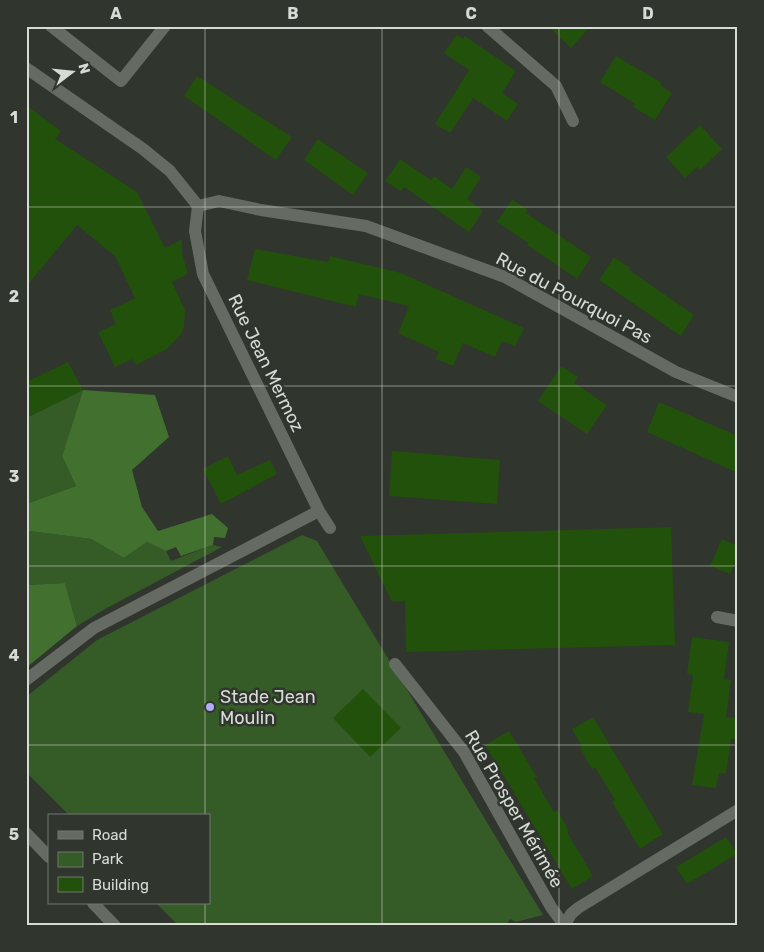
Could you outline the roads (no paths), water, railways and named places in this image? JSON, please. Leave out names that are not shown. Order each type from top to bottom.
[{"type":"street","points":[[52,26],[121,81],[164,26]]},
{"type":"street","points":[[487,26],[556,86],[572,121]]},
{"type":"street","points":[[26,68],[143,148],[170,171],[198,206]]},
{"type":"street","name":"Rue du Pourquoi Pas","points":[[198,206],[218,201],[261,210],[366,226],[505,277],[676,372],[738,397]]},
{"type":"street","name":"Rue Jean Mermoz","points":[[198,206],[195,231],[203,274],[319,511],[330,528]]},
{"type":"street","points":[[26,680],[94,628],[319,511]]},
{"type":"street","points":[[717,617],[738,621]]},
{"type":"street","name":"Rue Prosper Mérimée","points":[[394,664],[464,752],[551,907],[564,925],[571,914],[578,908],[738,810]]},
{"type":"street","points":[[26,834],[48,856]]},
{"type":"street","points":[[94,904],[115,926]]},
{"type":"place","name":"Stade Jean Moulin","points":[[210,707]]}]
